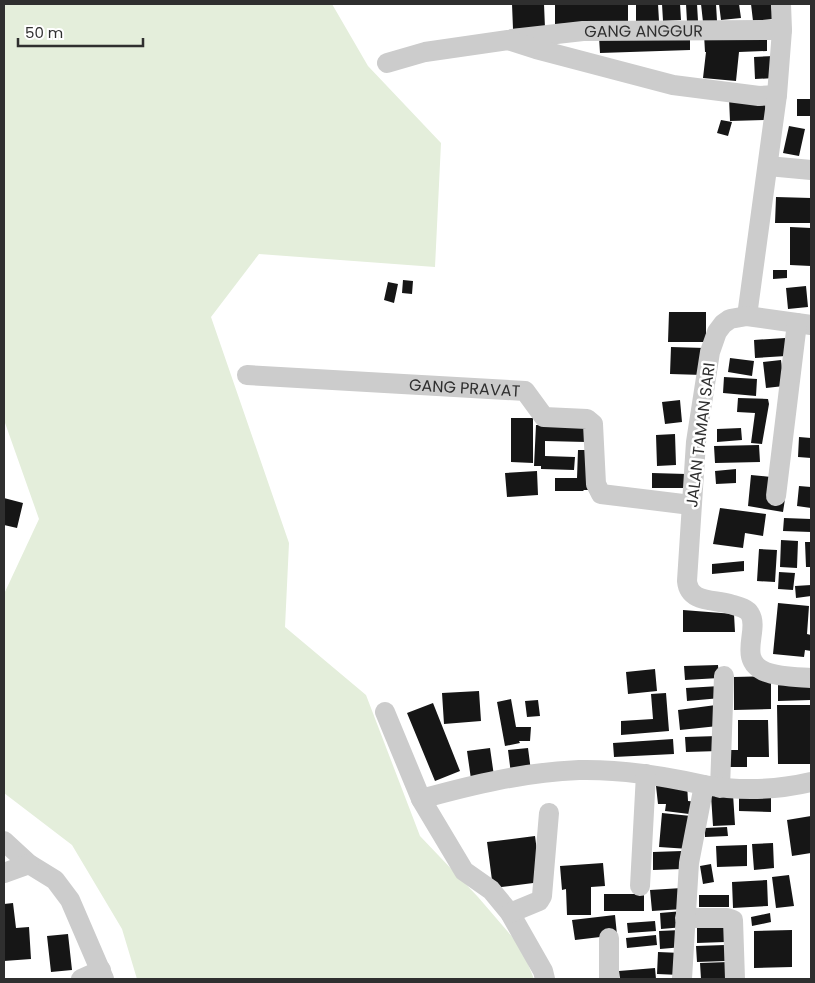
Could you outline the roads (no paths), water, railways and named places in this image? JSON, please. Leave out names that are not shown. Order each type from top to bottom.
[{"type":"street","points":[[776,496],[804,324],[747,316],[777,96],[782,30],[781,4]]},
{"type":"street","name":"GANG ANGGUR","points":[[387,63],[425,52],[583,31],[782,30]]},
{"type":"street","points":[[508,40],[536,50],[673,85],[759,96],[777,96]]},
{"type":"street","points":[[768,166],[811,170]]},
{"type":"street","name":"JALAN TAMAN SARI","points":[[747,316],[730,319],[723,324],[717,332],[710,352],[696,442],[691,505],[688,589],[698,597],[725,602],[747,610],[752,620],[750,651],[754,663],[760,669],[777,674],[811,678]]},
{"type":"street","name":"GANG PRAVAT","points":[[247,375],[525,391],[544,417],[587,419],[593,424],[596,484],[601,494],[691,505]]},
{"type":"street","points":[[682,979],[689,863],[712,786],[724,676]]},
{"type":"street","points":[[385,712],[421,799],[464,871],[491,890],[510,913],[542,970],[545,979]]},
{"type":"street","points":[[421,799],[472,785],[546,773],[579,770],[646,774],[712,786],[758,789],[811,782]]},
{"type":"street","points":[[640,886],[646,774]]},
{"type":"street","points":[[510,913],[539,901],[542,896],[549,813]]},
{"type":"street","points":[[4,841],[29,864],[55,880],[70,900],[102,974],[82,979]]},
{"type":"street","points":[[4,873],[29,864]]},
{"type":"street","points":[[686,918],[727,918],[733,920],[735,979]]},
{"type":"street","points":[[609,938],[609,979]]}]
